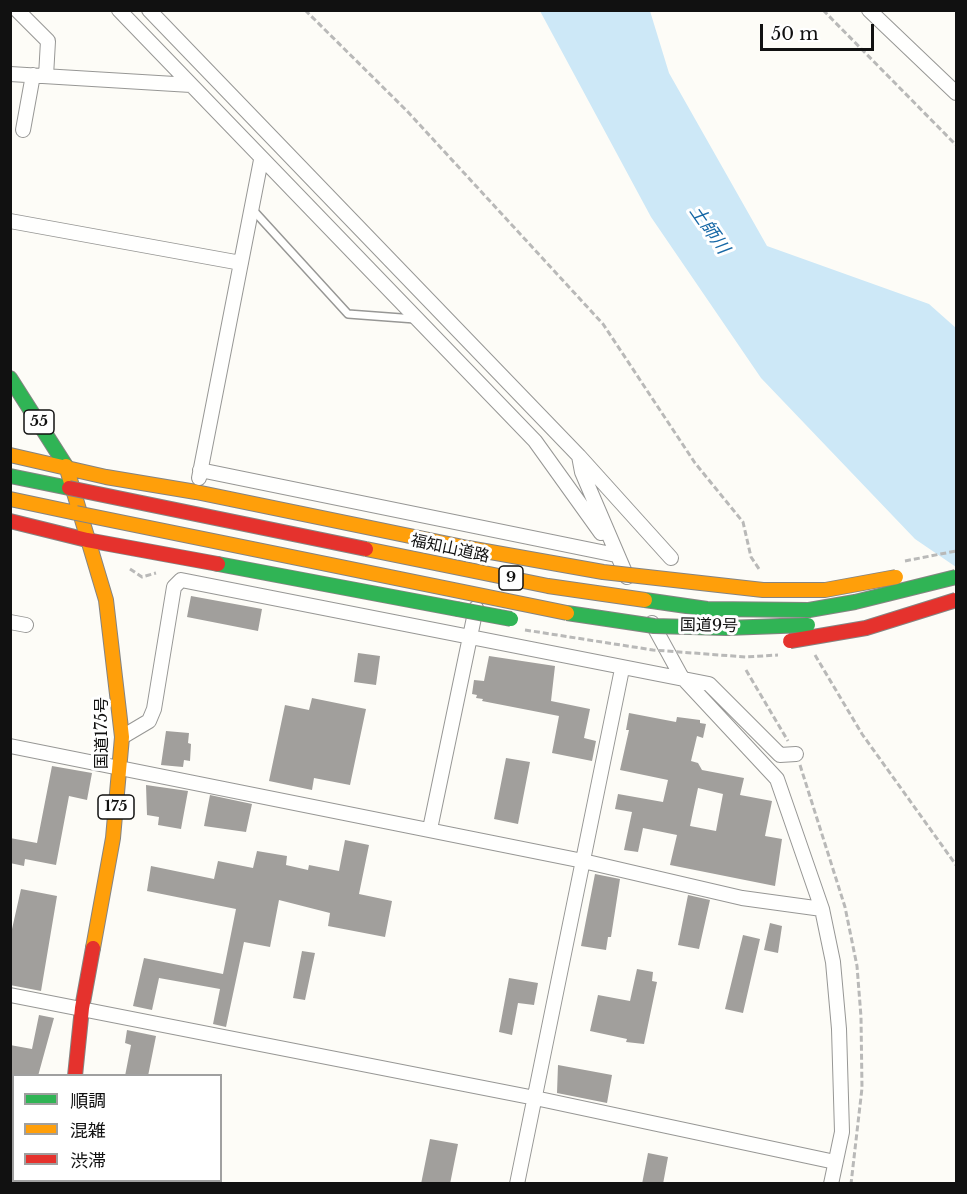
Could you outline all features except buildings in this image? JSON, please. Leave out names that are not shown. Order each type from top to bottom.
[{"type":"main road","name":"55","points":[[10,378],[66,466]]},
{"type":"main road","name":"9","points":[[10,455],[106,477],[196,492],[468,548],[613,574],[763,590],[825,590],[957,565]]},
{"type":"main road","name":"国道175号","points":[[66,466],[87,540],[99,571],[114,645],[122,736],[114,838],[82,1008],[75,1074]]},
{"type":"main road","name":"福知山道路","points":[[10,476],[548,586],[706,609],[809,610],[855,602],[957,577]]},
{"type":"main road","name":"9","points":[[10,499],[560,612],[654,626],[726,628],[809,625],[957,592]]},
{"type":"main road","points":[[10,521],[87,540],[524,621]]},
{"type":"main road","points":[[776,641],[799,640],[867,628],[957,600]]},
{"type":"main road","name":"国道9号","points":[[650,640],[681,642]]},
{"type":"street","points":[[17,10],[48,41],[23,130]]},
{"type":"street","points":[[119,10],[261,160],[535,441],[616,555]]},
{"type":"street","points":[[149,10],[579,456],[670,558]]},
{"type":"street","points":[[869,10],[957,93]]},
{"type":"street","points":[[10,74],[191,85]]},
{"type":"street","points":[[196,492],[261,160]]},
{"type":"street","points":[[10,221],[241,263]]},
{"type":"street","points":[[579,456],[582,472],[616,555],[681,676],[777,779],[822,909],[833,962],[839,1029],[842,1131],[831,1184]]},
{"type":"street","points":[[200,470],[616,555]]},
{"type":"street","points":[[430,829],[492,530]]},
{"type":"street","points":[[122,736],[142,728],[152,715],[174,587],[181,580],[622,669],[681,676],[709,684],[780,754],[796,754]]},
{"type":"street","points":[[10,622],[26,625]]},
{"type":"street","points":[[517,1184],[622,669]]},
{"type":"street","points":[[10,746],[430,829],[742,898],[822,909]]},
{"type":"street","points":[[10,995],[535,1098],[836,1162]]},
{"type":"lane","points":[[252,209],[348,314],[417,319]]},
{"type":"path","points":[[305,10],[407,111],[603,324],[695,463],[743,522],[751,557]]},
{"type":"path","points":[[823,10],[957,145]]},
{"type":"path","points":[[898,562],[957,550]]},
{"type":"path","points":[[748,572],[760,572]]},
{"type":"path","points":[[817,659],[862,734],[957,865]]},
{"type":"water","name":"土師川","points":[[540,11],[650,11],[669,73],[767,246],[929,304],[956,328],[956,567],[915,539],[761,378],[651,217]]},
{"type":"traffic: fast","points":[[10,378],[66,466]]},
{"type":"traffic: fast","points":[[10,476],[69,488]]},
{"type":"traffic: fast","points":[[218,564],[457,609]]},
{"type":"traffic: fast","points":[[645,600],[707,609],[809,610],[855,602],[956,577]]},
{"type":"traffic: fast","points":[[457,609],[511,619]]},
{"type":"traffic: fast","points":[[567,613],[654,626],[726,628],[808,625]]},
{"type":"traffic: slow","points":[[10,455],[106,477],[196,492],[468,548]]},
{"type":"traffic: slow","points":[[66,466],[106,600],[122,737],[113,838],[93,948]]},
{"type":"traffic: slow","points":[[10,499],[76,513]]},
{"type":"traffic: slow","points":[[76,513],[567,613]]},
{"type":"traffic: slow","points":[[468,548],[603,572],[763,590],[825,590],[896,577]]},
{"type":"traffic: slow","points":[[366,549],[548,586],[645,600]]},
{"type":"traffic: jam","points":[[69,488],[366,549]]},
{"type":"traffic: jam","points":[[10,521],[87,540],[218,564]]},
{"type":"traffic: jam","points":[[790,641],[866,628],[956,600]]},
{"type":"traffic: jam","points":[[75,1074],[82,1008],[93,948]]}]
